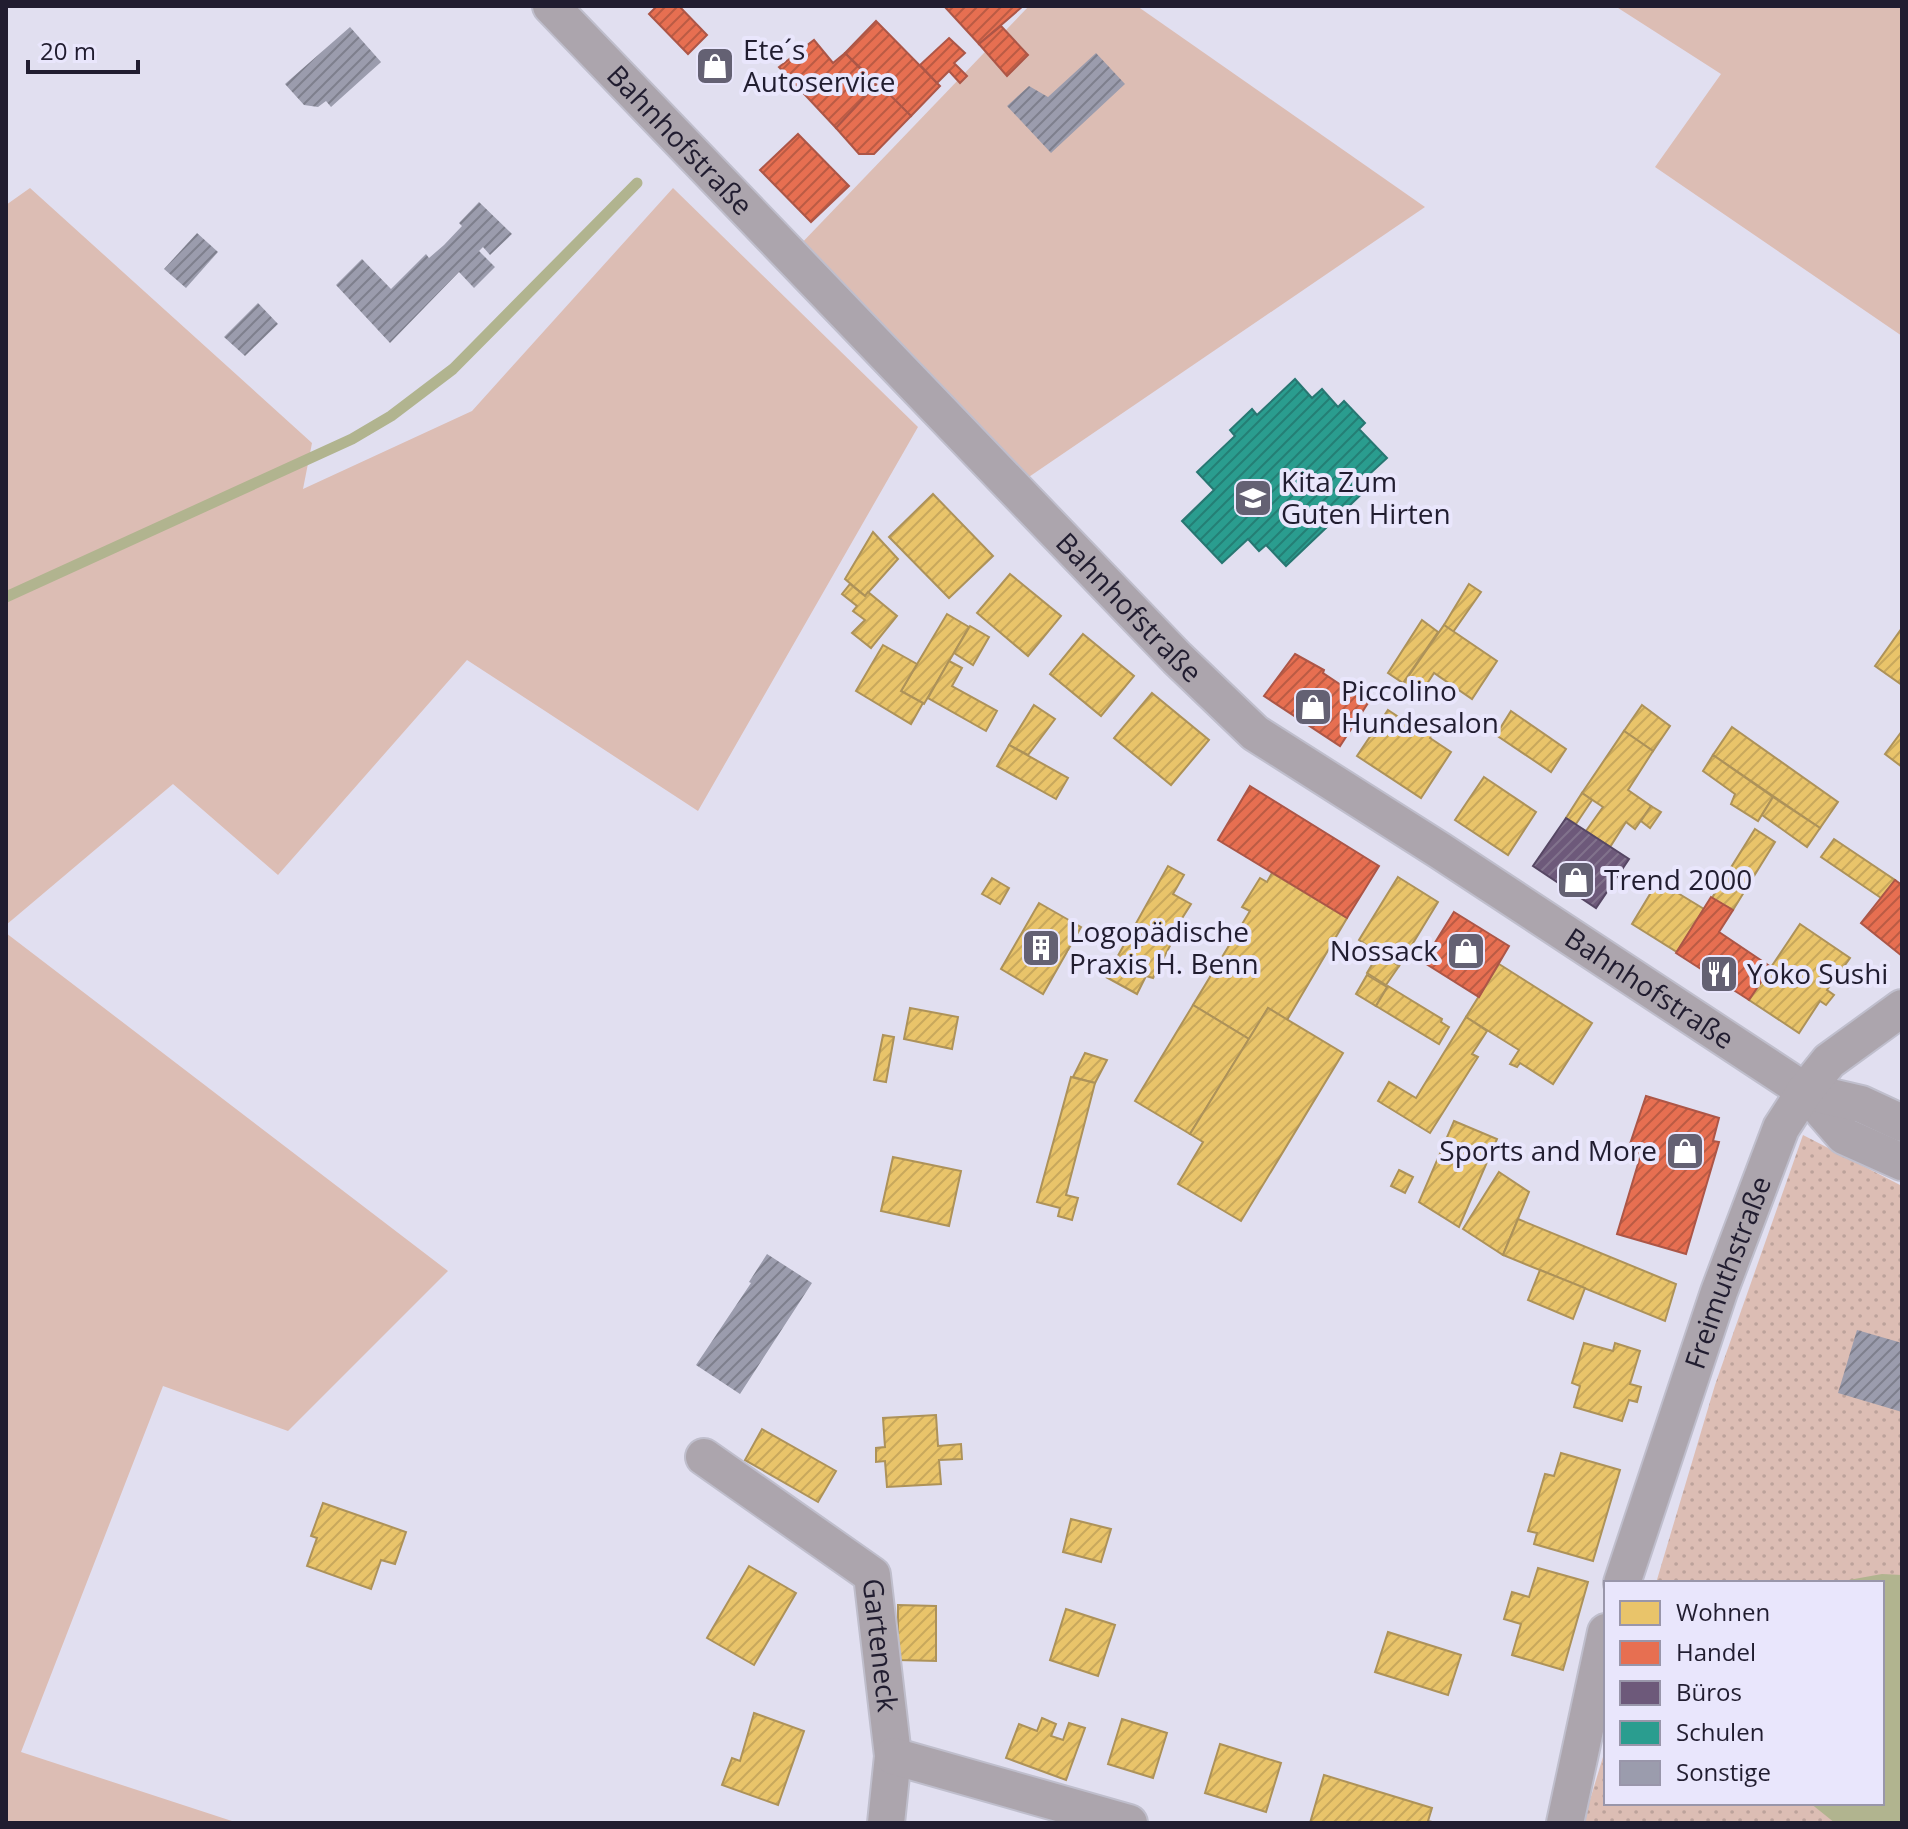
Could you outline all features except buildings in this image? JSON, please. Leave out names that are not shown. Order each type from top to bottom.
[{"type":"street","name":"Bahnhofstraße","points":[[551,6],[1177,658],[1255,733],[1805,1091],[1844,1136],[1902,1162]]},
{"type":"street","name":"Freimuthstraße","points":[[1623,1581],[1719,1292],[1781,1128],[1829,1061],[1902,1008]]},
{"type":"street","name":"Bahnhofstraße","points":[[1805,1091],[1861,1104],[1902,1123]]},
{"type":"street","name":"Garteneck","points":[[704,1457],[872,1575],[893,1756],[886,1823]]},
{"type":"street","points":[[1565,1823],[1604,1641]]},
{"type":"street","points":[[893,1756],[1129,1823]]},
{"type":"shaded area","points":[[1029,6],[1137,6],[1425,207],[1020,483],[796,249]]},
{"type":"shaded area","points":[[1615,6],[1902,6],[1902,336],[1655,167],[1721,74]]},
{"type":"shaded area","points":[[30,188],[312,443],[303,489],[472,411],[673,188],[918,427],[698,811],[467,660],[278,875],[173,784],[6,925],[6,205]]},
{"type":"shaded area","points":[[6,933],[448,1271],[288,1431],[163,1386],[21,1752],[238,1823],[6,1823]]},
{"type":"shaded area","points":[[1803,1135],[1902,1186],[1902,1823],[1583,1823],[1604,1754],[1604,1805],[1884,1805],[1884,1581],[1657,1581],[1715,1385]]},
{"type":"shaded area","points":[[1882,1574],[1902,1575],[1902,1823],[1835,1823],[1812,1805],[1884,1805],[1884,1581],[1843,1581]]},
{"type":"waterway","points":[[6,597],[352,439],[391,416],[453,369],[637,183]]},
{"type":"place","name":"Ete´s Autoservice","points":[[715,66]]},
{"type":"place","name":"Kita Zum Guten Hirten","points":[[1253,498]]},
{"type":"place","name":"Piccolino Hundesalon","points":[[1313,707]]},
{"type":"place","name":"Trend 2000","points":[[1576,880]]},
{"type":"place","name":"Logopädische Praxis H. Benn","points":[[1041,948]]},
{"type":"place","name":"Nossack","points":[[1466,951]]},
{"type":"place","name":"Yoko Sushi","points":[[1719,974]]},
{"type":"place","name":"Sports and More","points":[[1685,1151]]}]
